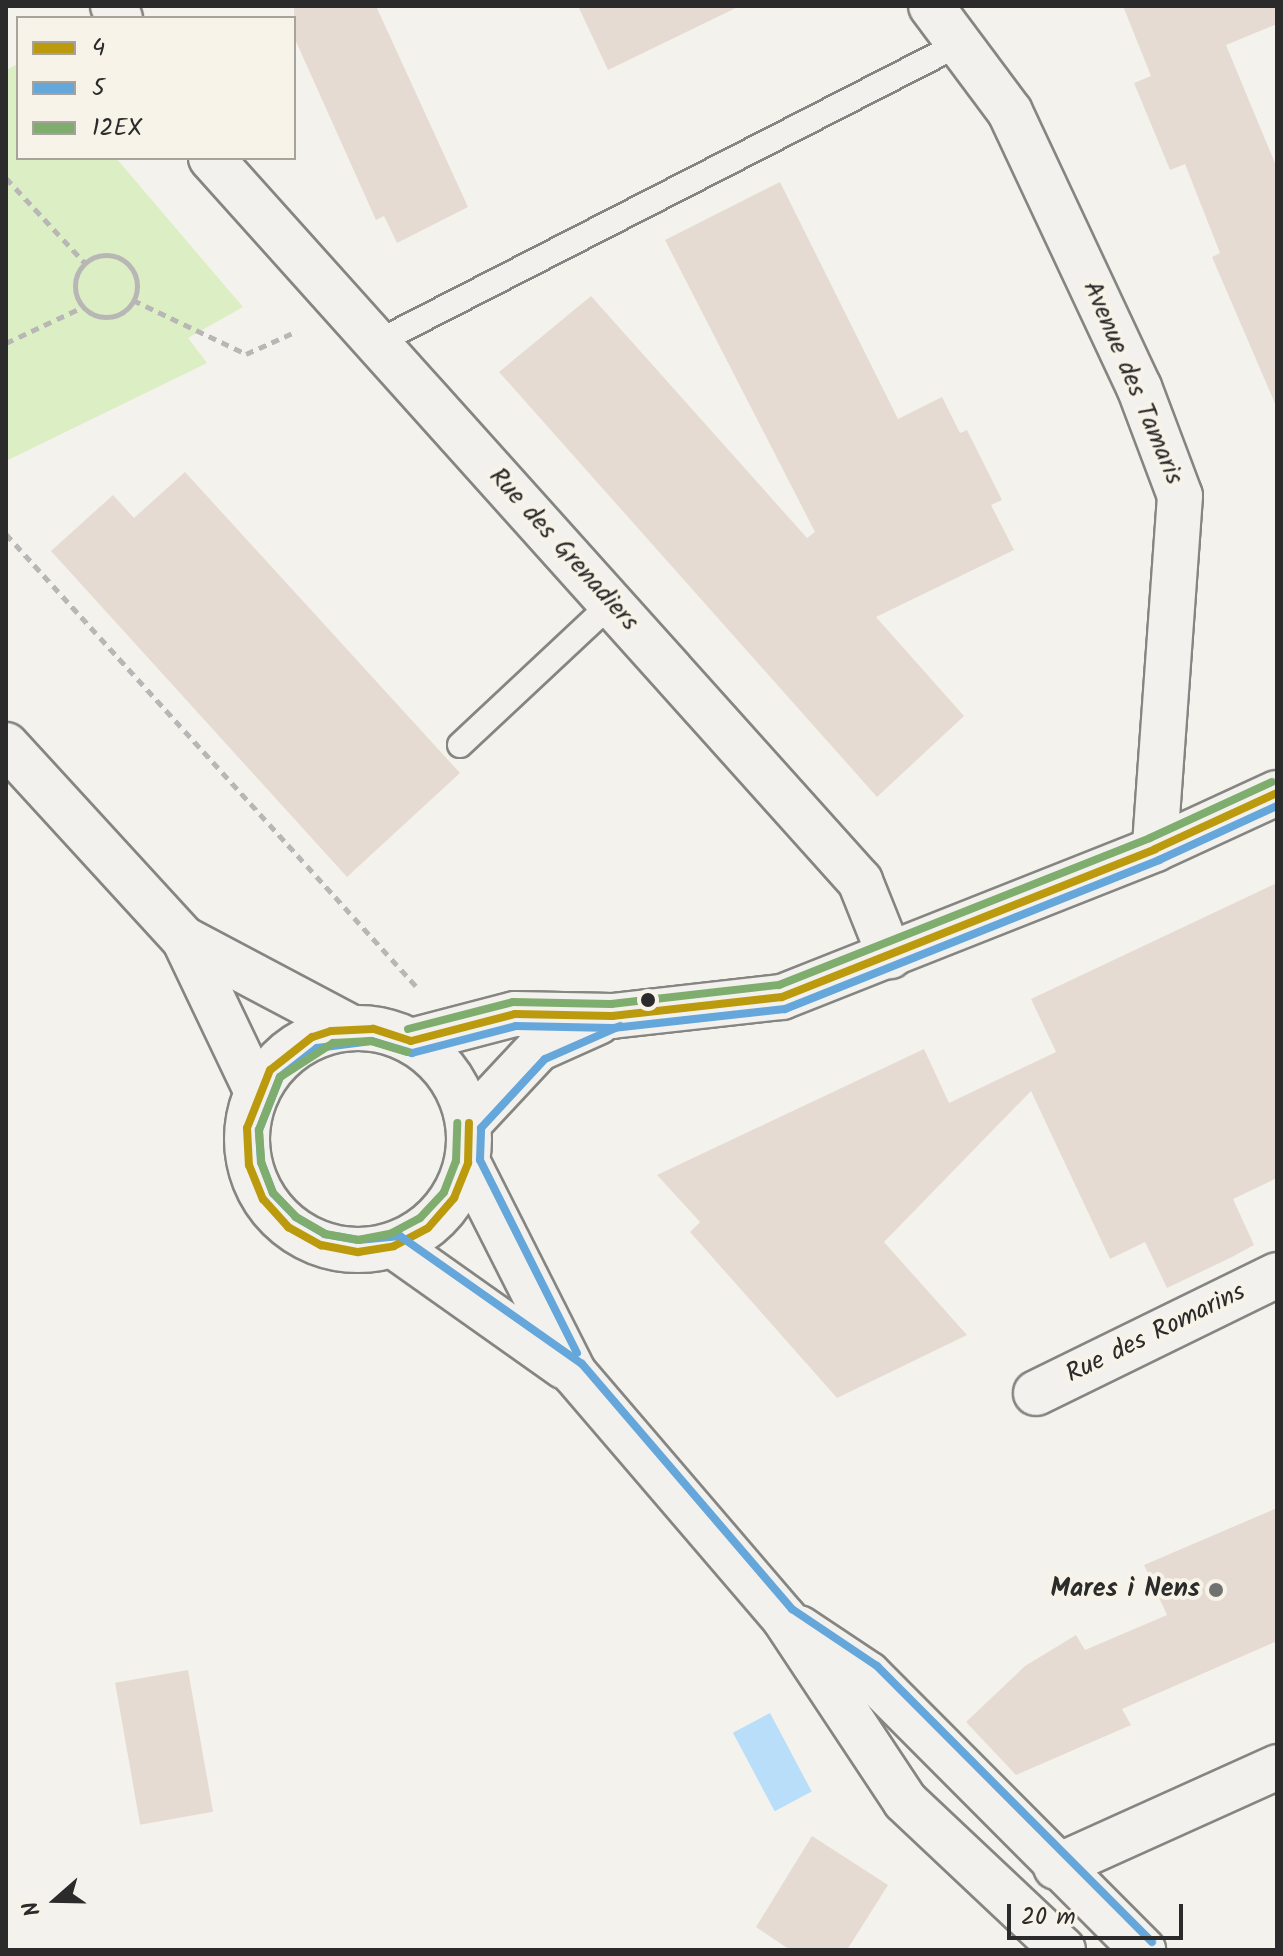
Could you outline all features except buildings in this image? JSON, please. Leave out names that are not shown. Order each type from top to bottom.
[{"type":"street","name":"Avenue des Tamaris","points":[[931,6],[1010,112],[1139,387],[1180,496],[1155,849]]},
{"type":"street","name":"Rue des Grenadiers","points":[[213,160],[860,881],[890,956]]},
{"type":"street","points":[[6,745],[184,939],[257,1092]]},
{"type":"street","points":[[411,1041],[515,1014],[612,1016],[782,997],[1155,849],[1277,793]]},
{"type":"street","points":[[184,939],[352,1028],[411,1041],[439,1062],[458,1090],[469,1143],[574,1373]]},
{"type":"street","points":[[352,1028],[312,1037],[290,1051],[257,1092],[247,1128],[249,1165],[280,1218],[321,1245],[358,1252],[394,1246],[428,1228],[454,1198],[469,1143],[538,1049],[612,1016]]},
{"type":"street","points":[[394,1246],[574,1373],[784,1618],[905,1801],[1063,1950]]},
{"type":"street","name":"Rue des Romarins","points":[[1036,1393],[1277,1275]]},
{"type":"street","points":[[784,1618],[868,1674],[1056,1867],[1143,1950]]},
{"type":"street","points":[[1056,1867],[1277,1767]]},
{"type":"lane","points":[[376,343],[959,44]]},
{"type":"lane","points":[[460,745],[612,603]]},
{"type":"path","points":[[6,178],[84,262]]},
{"type":"path","points":[[99,254],[129,264],[137,279],[133,300],[113,317],[83,307],[74,292],[84,262],[99,254]]},
{"type":"path","points":[[133,300],[246,354],[345,309]]},
{"type":"path","points":[[6,343],[83,307]]},
{"type":"path","points":[[6,534],[421,992]]},
{"type":"green space","points":[[16,65],[16,160],[118,160],[243,307],[188,338],[207,363],[6,461],[6,70]]},
{"type":"water","points":[[770,1713],[812,1792],[775,1811],[733,1733]]},
{"type":"transit line","name":"12EX","points":[[408,1029],[513,1002],[611,1004],[779,985],[1150,838],[1272,782]]},
{"type":"transit line","name":"4","points":[[411,1041],[515,1014],[612,1016],[782,997],[1155,849],[1277,793]]},
{"type":"transit line","name":"5","points":[[1152,1942],[877,1666],[792,1609],[582,1364],[400,1236],[358,1240],[325,1234],[296,1217],[273,1193],[261,1162],[259,1130],[280,1077],[317,1048],[372,1041],[412,1053],[516,1026],[613,1028],[785,1009],[1159,860],[1277,806]]},
{"type":"transit line","name":"5","points":[[577,1353],[480,1160],[481,1128],[545,1059],[620,1026]]},
{"type":"transit line","name":"4","points":[[411,1041],[373,1029],[331,1031],[312,1037],[270,1070],[247,1128],[249,1165],[263,1199],[288,1227],[321,1245],[358,1252],[394,1246],[428,1228],[454,1198],[468,1163],[469,1123]]},
{"type":"transit line","name":"12EX","points":[[407,1052],[371,1041],[333,1043],[280,1077],[259,1130],[261,1162],[273,1193],[296,1217],[325,1234],[358,1240],[390,1234],[420,1218],[444,1192],[456,1161],[457,1123]]},
{"type":"place","name":"Mares i Nens","points":[[1216,1590]]}]
